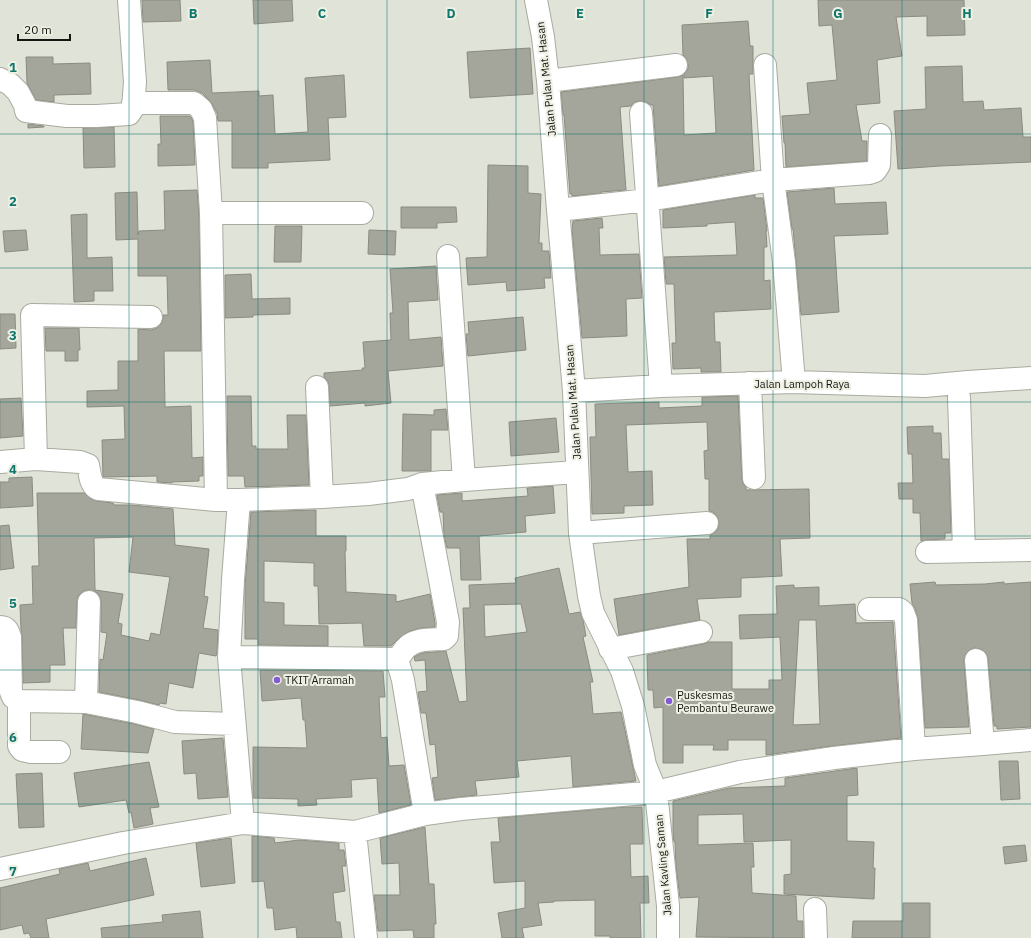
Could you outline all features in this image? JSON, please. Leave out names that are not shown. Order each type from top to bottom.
[{"type":"street","points":[[0,79],[10,84],[18,92],[25,105],[26,111],[67,116],[129,114],[133,108],[135,82],[129,0]]},
{"type":"street","name":"Jalan Pulau Mat. Hasan","points":[[536,0],[543,37],[548,81],[574,391],[580,533],[589,596],[593,613],[622,670],[633,706],[645,765],[656,792]]},
{"type":"street","points":[[548,81],[676,65]]},
{"type":"street","points":[[765,65],[774,180],[784,262],[794,382]]},
{"type":"street","points":[[133,103],[194,103],[201,109],[204,118],[211,213],[216,500]]},
{"type":"street","points":[[641,113],[661,386]]},
{"type":"street","points":[[558,210],[648,200],[774,180],[868,174],[875,171],[878,164],[880,135]]},
{"type":"street","points":[[211,213],[362,213]]},
{"type":"street","points":[[448,256],[464,480]]},
{"type":"street","points":[[36,459],[32,315],[151,317]]},
{"type":"street","name":"Jalan Lampoh Raya","points":[[574,391],[661,386],[794,382],[925,386],[1031,378]]},
{"type":"street","points":[[750,383],[754,478]]},
{"type":"street","points":[[317,388],[322,497]]},
{"type":"street","points":[[958,397],[964,551]]},
{"type":"street","points":[[0,462],[36,459],[80,462],[88,465],[92,482],[98,489],[216,500],[368,494],[408,489],[422,484],[577,472]]},
{"type":"street","points":[[397,660],[406,648],[416,641],[444,639],[447,636],[448,622],[422,484]]},
{"type":"street","points":[[239,500],[229,657],[243,823]]},
{"type":"street","points":[[580,533],[707,523]]},
{"type":"street","points":[[927,552],[1031,550]]},
{"type":"street","points":[[86,702],[89,602]]},
{"type":"street","points":[[869,609],[899,609],[903,612],[906,620],[914,749]]},
{"type":"street","points":[[0,627],[4,627],[8,631],[10,637],[11,698],[19,746],[22,750],[31,752],[60,752]]},
{"type":"street","points":[[610,649],[701,632]]},
{"type":"street","points":[[229,657],[397,660]]},
{"type":"street","points":[[397,660],[403,680],[425,814]]},
{"type":"street","points":[[976,660],[983,744]]},
{"type":"street","points":[[11,698],[86,702],[137,712],[175,722],[234,724]]},
{"type":"street","points":[[0,869],[122,843],[243,823],[355,832],[425,814],[460,809],[656,792],[740,772],[834,758],[914,749],[1031,740]]},
{"type":"street","name":"Jalan Kavling Saman","points":[[656,792],[668,906],[668,938]]},
{"type":"street","points":[[355,832],[366,938]]},
{"type":"street","points":[[815,909],[816,938]]},
{"type":"building","points":[[142,0],[180,0],[181,21],[143,22]]},
{"type":"building","points":[[253,0],[292,0],[293,21],[254,24]]},
{"type":"building","points":[[818,0],[964,0],[965,35],[927,36],[927,16],[896,17],[902,56],[877,60],[880,103],[856,105],[862,141],[867,141],[867,161],[786,167],[782,116],[810,114],[807,83],[837,80],[832,25],[819,26]]},
{"type":"building","points":[[748,21],[750,46],[753,46],[753,74],[749,74],[754,170],[659,186],[653,105],[640,101],[634,102],[631,106],[620,107],[626,190],[572,196],[572,194],[570,194],[561,92],[678,77],[683,75],[684,135],[716,133],[713,76],[684,78],[684,74],[688,69],[688,64],[683,55],[682,25]]},
{"type":"building","points":[[530,48],[533,94],[470,98],[467,52]]},
{"type":"building","points":[[26,57],[53,57],[53,64],[90,63],[91,94],[54,95],[54,102],[36,100],[27,83]]},
{"type":"building","points":[[210,60],[212,93],[259,91],[259,96],[273,95],[275,134],[308,132],[305,78],[344,75],[346,117],[328,118],[330,160],[268,163],[268,168],[232,168],[232,121],[218,121],[217,113],[212,104],[202,93],[194,90],[168,90],[167,62]]},
{"type":"building","points":[[962,66],[963,102],[983,101],[984,110],[1021,108],[1023,137],[1031,137],[1031,162],[898,169],[894,111],[926,109],[925,67]]},
{"type":"building","points":[[160,116],[191,117],[193,121],[195,165],[158,166],[158,144],[161,144]]},
{"type":"building","points":[[28,124],[44,126],[44,127],[28,128]]},
{"type":"building","points":[[114,127],[115,167],[84,168],[83,128]]},
{"type":"building","points":[[488,165],[528,166],[528,193],[541,194],[539,243],[542,243],[542,251],[549,251],[551,278],[544,278],[545,288],[507,291],[506,282],[468,285],[466,258],[487,257]]},
{"type":"building","points":[[834,188],[835,204],[886,202],[888,234],[834,236],[839,312],[801,315],[793,229],[787,192]]},
{"type":"building","points":[[197,190],[199,214],[201,351],[164,351],[165,407],[191,406],[192,458],[203,457],[203,476],[199,476],[199,481],[172,483],[157,482],[157,476],[103,477],[102,440],[125,439],[124,406],[87,407],[87,391],[118,390],[118,361],[138,361],[138,329],[151,330],[157,328],[162,323],[163,315],[168,315],[167,276],[138,276],[138,239],[116,240],[115,193],[137,192],[138,235],[139,231],[165,230],[164,191]]},
{"type":"building","points":[[755,195],[755,198],[763,198],[767,231],[767,247],[764,247],[764,281],[770,280],[771,309],[714,312],[715,342],[720,342],[721,372],[701,372],[701,368],[673,369],[672,343],[676,343],[674,284],[666,284],[664,257],[737,255],[735,222],[707,224],[707,226],[663,228],[663,210]]},
{"type":"building","points":[[401,207],[456,207],[457,222],[437,223],[437,228],[401,228]]},
{"type":"building","points":[[87,214],[87,258],[112,257],[113,291],[94,291],[94,301],[74,302],[71,215]]},
{"type":"building","points":[[602,218],[603,228],[599,228],[600,255],[639,254],[642,298],[626,299],[627,336],[582,338],[572,230],[573,221]]},
{"type":"building","points":[[275,226],[302,226],[301,262],[274,262]]},
{"type":"building","points":[[26,230],[28,250],[5,252],[3,231]]},
{"type":"building","points":[[369,230],[396,231],[395,255],[368,254]]},
{"type":"building","points":[[436,266],[438,300],[408,302],[409,340],[441,337],[443,366],[388,371],[391,403],[365,406],[365,403],[330,406],[329,386],[328,381],[324,377],[324,373],[363,370],[362,368],[365,368],[363,342],[391,340],[390,313],[393,313],[390,269]]},
{"type":"building","points":[[251,274],[252,299],[290,298],[290,314],[253,315],[253,317],[225,318],[225,275]]},
{"type":"building","points":[[0,314],[15,314],[16,348],[0,349]]},
{"type":"building","points":[[523,317],[526,350],[468,356],[466,334],[469,334],[468,322]]},
{"type":"building","points":[[45,328],[79,328],[80,350],[78,350],[78,361],[65,361],[65,351],[46,351]]},
{"type":"building","points":[[227,396],[251,396],[252,446],[256,446],[256,449],[288,449],[287,415],[306,415],[309,485],[245,487],[244,476],[228,476]]},
{"type":"building","points":[[738,396],[742,479],[746,490],[809,489],[810,538],[780,539],[782,576],[741,578],[741,597],[697,599],[700,620],[619,635],[614,599],[689,587],[687,539],[710,539],[710,535],[718,529],[719,522],[717,516],[713,512],[709,511],[709,479],[705,479],[704,451],[708,450],[707,422],[626,425],[628,472],[652,471],[653,505],[624,506],[624,513],[592,514],[590,437],[596,437],[595,404],[659,402],[659,408],[702,406],[702,397]]},
{"type":"building","points":[[21,398],[23,436],[0,438],[0,399]]},
{"type":"building","points":[[446,409],[448,430],[431,430],[431,471],[402,471],[403,414],[434,415],[434,410]]},
{"type":"building","points":[[556,418],[559,452],[511,456],[509,422]]},
{"type":"building","points":[[933,426],[933,433],[941,433],[942,459],[949,459],[951,533],[945,533],[945,539],[921,541],[920,513],[913,513],[913,499],[899,499],[898,483],[913,483],[912,454],[908,454],[907,427]]},
{"type":"building","points":[[32,477],[33,506],[0,508],[0,482],[9,482],[9,478]]},
{"type":"building","points":[[553,486],[555,513],[525,516],[526,532],[479,536],[481,580],[461,580],[460,548],[447,548],[444,535],[443,512],[440,512],[437,495],[462,493],[462,501],[528,496],[527,488]]},
{"type":"building","points":[[37,493],[84,493],[91,499],[113,503],[114,505],[173,509],[175,545],[209,549],[204,596],[208,597],[203,628],[218,630],[216,656],[199,653],[193,688],[169,683],[166,704],[160,703],[159,705],[99,692],[100,659],[103,660],[107,633],[101,632],[100,596],[96,592],[89,590],[83,591],[78,596],[76,628],[63,628],[65,665],[50,665],[50,682],[23,683],[20,605],[33,604],[32,566],[39,566]],"holes":[[[133,537],[129,572],[170,577],[160,635],[151,633],[149,641],[121,635],[122,624],[118,623],[123,594],[95,590],[94,538]]]},
{"type":"building","points":[[316,510],[316,536],[346,536],[346,592],[396,595],[396,602],[430,594],[435,627],[410,631],[399,638],[391,646],[364,646],[362,623],[319,624],[318,586],[314,586],[314,563],[264,561],[264,602],[284,603],[284,625],[328,626],[328,646],[258,645],[258,639],[245,639],[245,585],[251,512]]},
{"type":"building","points":[[9,525],[14,568],[0,570],[0,526]]},
{"type":"building","points":[[559,568],[569,614],[580,612],[583,620],[586,636],[583,637],[593,682],[590,682],[593,714],[621,712],[636,781],[573,787],[571,756],[517,761],[519,777],[475,781],[477,795],[435,800],[432,778],[438,777],[435,744],[430,745],[426,713],[421,713],[418,692],[427,691],[425,660],[415,661],[414,657],[422,653],[446,651],[459,702],[467,701],[463,608],[470,608],[469,585],[516,583],[515,578]],"holes":[[[521,604],[527,632],[485,637],[484,605]]]},
{"type":"building","points":[[935,582],[936,585],[1031,582],[1031,727],[997,729],[997,726],[994,726],[988,659],[986,653],[981,649],[975,648],[969,650],[965,655],[964,661],[969,727],[925,728],[918,619],[912,603],[910,584]]},
{"type":"building","points":[[794,585],[794,588],[819,587],[819,606],[855,604],[856,623],[893,622],[901,738],[766,755],[766,740],[728,740],[728,750],[713,750],[714,745],[683,745],[683,763],[663,763],[663,707],[654,708],[653,690],[648,690],[647,655],[708,642],[732,642],[732,689],[769,689],[769,680],[782,680],[780,637],[740,639],[739,615],[777,614],[776,586]],"holes":[[[799,620],[816,620],[820,724],[793,725]]]},
{"type":"building","points":[[260,670],[383,671],[385,697],[379,697],[381,738],[387,737],[389,766],[404,765],[411,805],[379,813],[377,778],[351,780],[352,797],[316,799],[317,805],[298,806],[298,799],[253,798],[253,747],[307,748],[305,720],[303,720],[301,698],[262,701]]},
{"type":"building","points":[[83,714],[154,729],[148,753],[81,749]]},
{"type":"building","points":[[223,738],[228,797],[198,799],[196,773],[184,774],[182,741]]},
{"type":"building","points":[[999,761],[1018,761],[1020,799],[1001,800]]},
{"type":"building","points":[[149,762],[159,807],[150,808],[153,824],[134,828],[131,812],[129,813],[126,800],[79,807],[74,773]]},
{"type":"building","points":[[857,768],[858,795],[847,796],[847,841],[874,842],[874,899],[784,894],[784,875],[791,874],[791,840],[744,842],[743,814],[698,815],[698,845],[753,843],[754,867],[751,867],[752,893],[796,896],[797,921],[803,921],[803,938],[696,937],[699,897],[680,898],[673,834],[673,801],[729,788],[785,786],[785,778]]},
{"type":"building","points":[[42,773],[44,827],[19,828],[16,774]]},
{"type":"building","points":[[624,807],[642,807],[643,844],[630,844],[631,877],[648,876],[649,903],[640,903],[641,938],[610,938],[610,936],[595,936],[595,900],[538,903],[542,925],[522,928],[524,938],[502,938],[498,913],[525,908],[525,881],[494,883],[491,842],[500,842],[498,818]]},
{"type":"building","points":[[425,827],[429,884],[434,884],[436,924],[434,924],[434,938],[414,938],[413,930],[378,931],[374,895],[400,895],[399,863],[382,864],[380,838]]},
{"type":"building","points":[[252,836],[274,838],[275,843],[299,840],[339,843],[339,850],[344,850],[346,866],[342,866],[345,891],[333,893],[336,922],[340,922],[342,938],[297,938],[296,927],[275,930],[273,908],[267,908],[264,881],[252,882]]},
{"type":"building","points":[[231,838],[235,883],[201,887],[196,843]]},
{"type":"building","points":[[1025,845],[1027,861],[1005,864],[1003,847]]},
{"type":"building","points":[[146,858],[154,895],[46,919],[49,938],[31,938],[29,933],[24,934],[22,925],[0,930],[0,888],[60,874],[59,869],[88,863],[90,871]]},
{"type":"building","points":[[903,903],[930,903],[930,938],[852,938],[853,921],[903,921]]},
{"type":"building","points":[[200,911],[203,938],[102,938],[101,928],[163,922],[162,915]]},
{"type":"place","name":"TKIT Arramah","points":[[277,680]]},
{"type":"place","name":"Puskesmas Pembantu Beurawe","points":[[669,701]]}]
